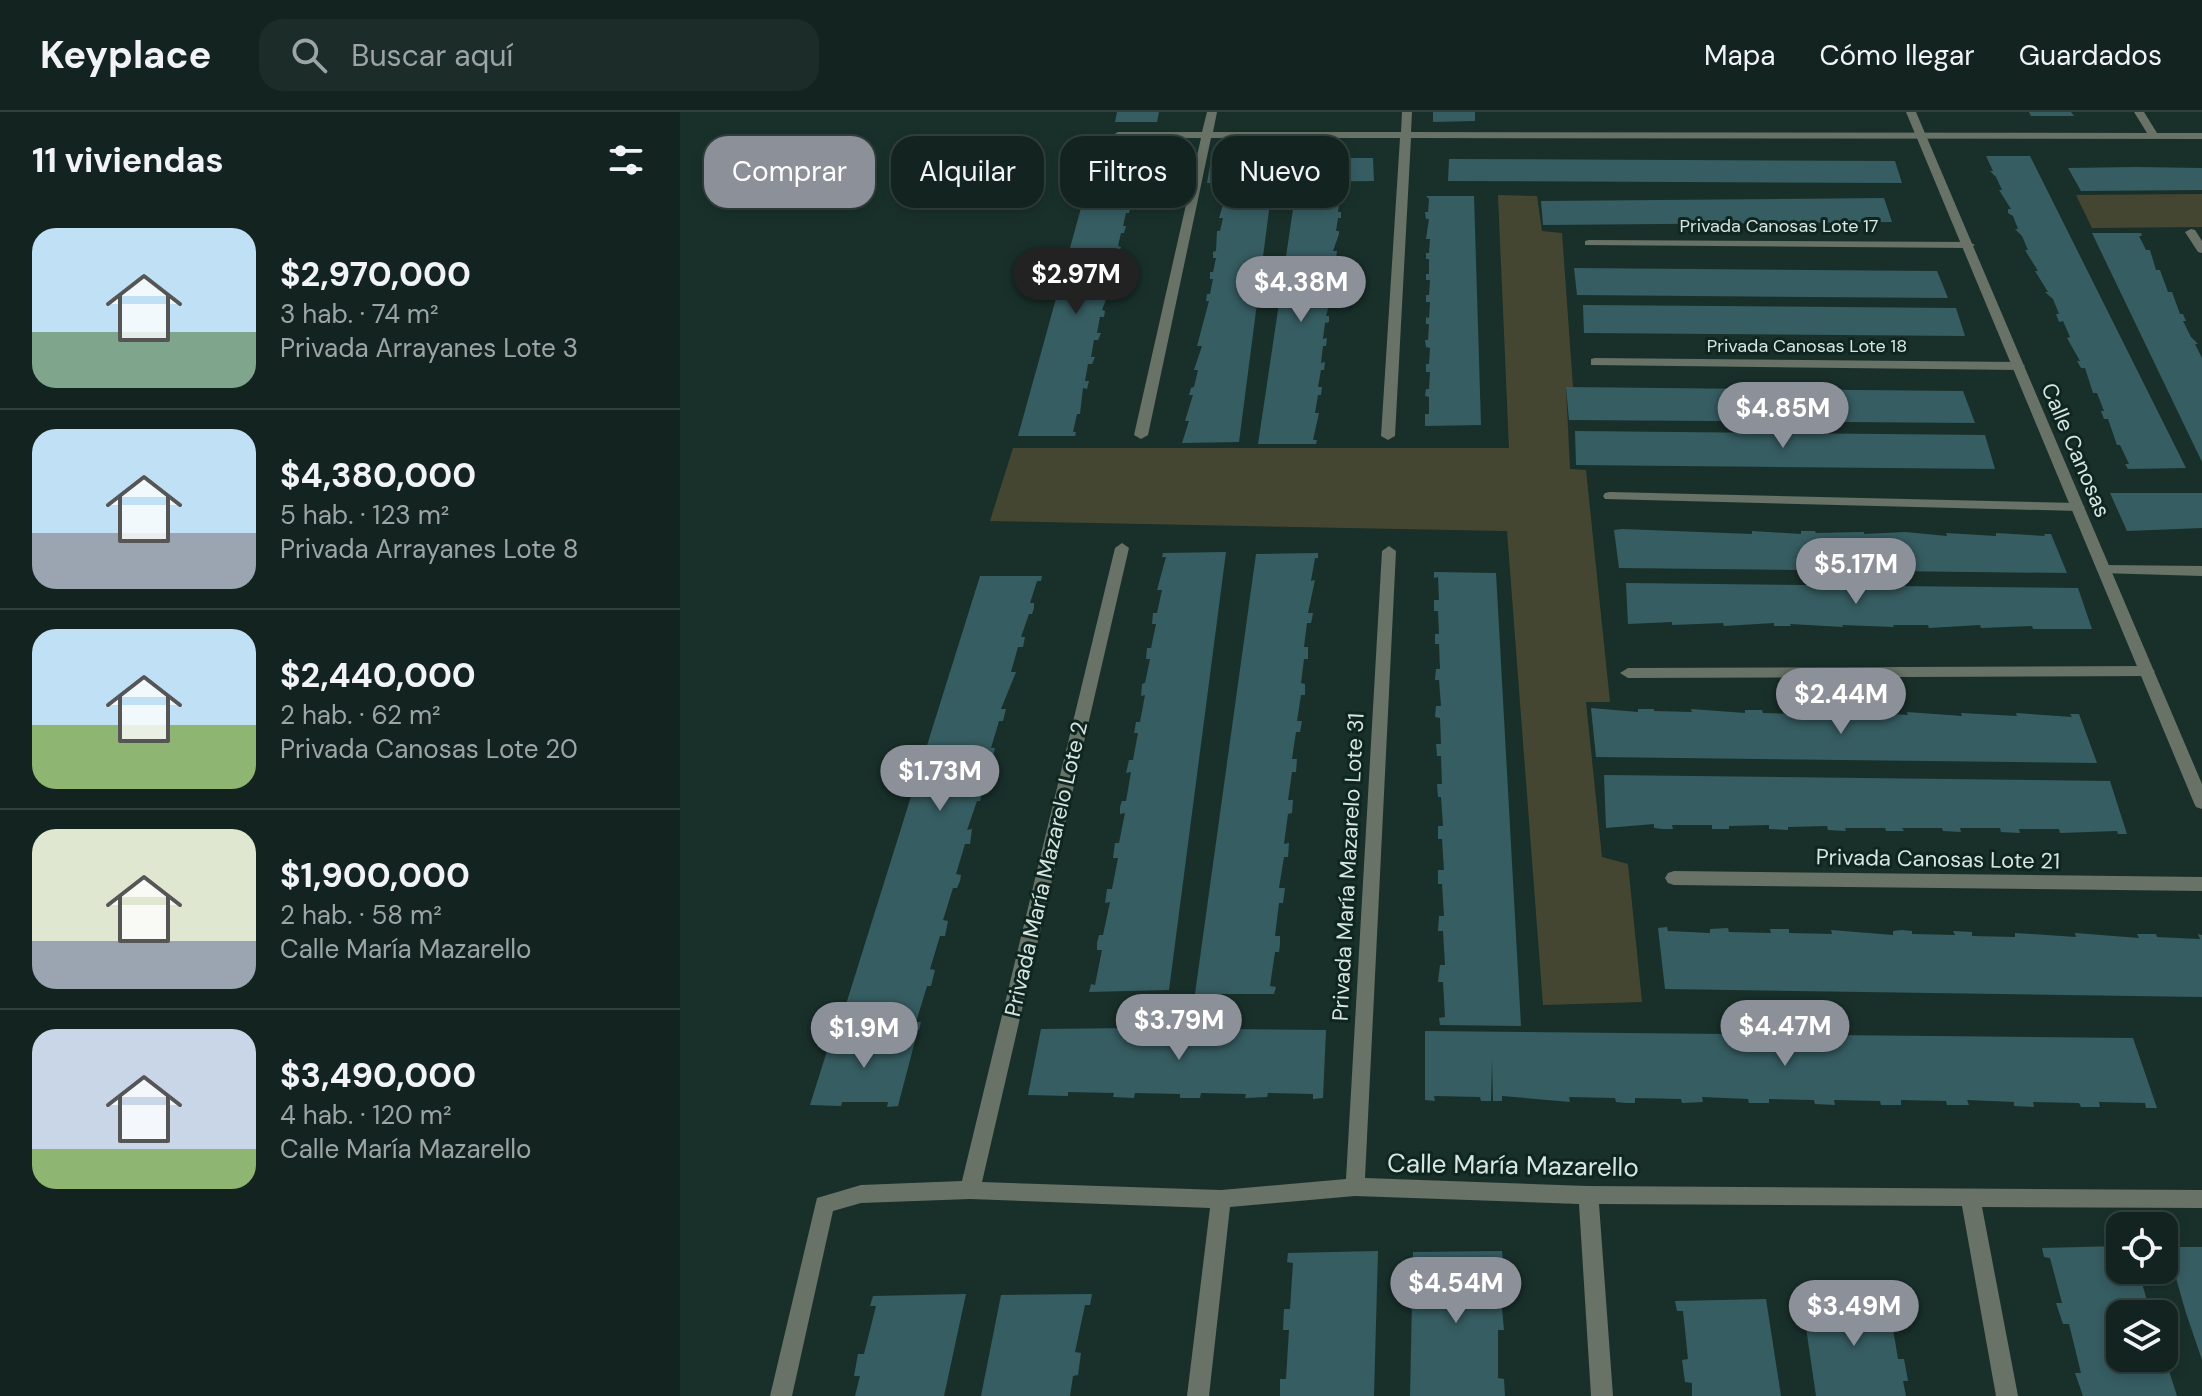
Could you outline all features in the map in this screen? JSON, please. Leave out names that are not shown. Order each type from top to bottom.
[{"type":"street","points":[[1141,435],[1212,112]]},
{"type":"street","points":[[1388,436],[1407,112]]},
{"type":"street","name":"Calle Canosas","points":[[1911,112],[2202,803]]},
{"type":"street","points":[[2139,112],[2154,136]]},
{"type":"street","points":[[1118,135],[2202,136]]},
{"type":"street","points":[[2191,232],[2202,250]]},
{"type":"street","name":"Privada Canosas Lote 17","points":[[1589,243],[1969,245]]},
{"type":"street","name":"Privada Canosas Lote 18","points":[[1595,362],[2019,366]]},
{"type":"street","points":[[1610,496],[2078,507]]},
{"type":"street","name":"Privada María Mazarelo Lote 2","points":[[970,1190],[1122,548]]},
{"type":"street","name":"Privada María Mazarelo Lote 31","points":[[1355,1187],[1389,551]]},
{"type":"street","points":[[2105,570],[2202,571]]},
{"type":"street","points":[[1628,673],[2147,671]]},
{"type":"street","name":"Privada Canosas Lote 21","points":[[1674,878],[2202,884]]},
{"type":"street","name":"Calle María Mazarello","points":[[781,1396],[824,1204],[861,1194],[970,1190],[1221,1199],[1355,1187],[1588,1195],[2202,1199]]},
{"type":"street","points":[[1588,1195],[1602,1396]]},
{"type":"street","points":[[1970,1196],[2007,1396]]},
{"type":"street","points":[[1198,1396],[1221,1199]]},
{"type":"green space","points":[[2202,194],[2202,227],[2092,228],[2076,195]]},
{"type":"green space","points":[[1498,195],[1537,196],[1542,231],[1562,233],[1573,387],[1566,388],[1570,469],[1586,470],[1610,702],[1586,702],[1602,857],[1628,864],[1642,1002],[1543,1005],[1507,531],[990,521],[1013,448],[1509,448]]},
{"type":"building","points":[[1117,112],[1159,112],[1157,122],[1115,122]]},
{"type":"building","points":[[1433,112],[1475,112],[1475,121],[1433,122]]},
{"type":"building","points":[[2029,112],[2071,112],[2074,116],[2031,116]]},
{"type":"building","points":[[1986,156],[2030,156],[2186,468],[2128,469],[2125,464],[2129,464],[2120,445],[2117,445],[2108,419],[2104,419],[2097,393],[2093,393],[2085,368],[2081,368],[2077,361],[2080,361],[2067,338],[2070,337],[2063,321],[2059,322],[2053,299],[2045,292],[2048,292],[2025,250],[2028,250],[2022,236],[2015,229],[2018,229],[2013,216],[2008,213],[2011,209],[1990,171],[1993,171]]},
{"type":"building","points":[[1349,158],[1373,158],[1374,181],[1349,181]]},
{"type":"building","points":[[1211,159],[1212,183],[1207,183]]},
{"type":"building","points":[[1449,159],[1895,161],[1902,183],[1448,181]]},
{"type":"building","points":[[2068,168],[2202,168],[2202,190],[2081,191]]},
{"type":"building","points":[[1426,196],[1474,196],[1481,425],[1425,426],[1425,414],[1429,414],[1429,397],[1425,396],[1426,389],[1429,389],[1430,372],[1426,372],[1430,348],[1426,347],[1425,340],[1428,340],[1426,317],[1429,318],[1430,302],[1426,302],[1430,280],[1426,280],[1429,259],[1426,259],[1426,253],[1429,253],[1430,239],[1426,239],[1429,219],[1426,219],[1425,212],[1428,212],[1429,199]]},
{"type":"building","points":[[1884,198],[1892,222],[1543,225],[1541,201]]},
{"type":"building","points":[[1081,208],[1130,208],[1126,213],[1124,233],[1121,233],[1118,246],[1121,247],[1116,253],[1114,274],[1110,274],[1110,289],[1102,310],[1105,311],[1104,317],[1100,317],[1097,333],[1101,333],[1098,340],[1094,340],[1091,357],[1095,357],[1092,364],[1088,364],[1085,381],[1089,381],[1087,389],[1083,388],[1080,414],[1077,414],[1073,432],[1076,432],[1075,436],[1018,436]]},
{"type":"building","points":[[1222,208],[1269,208],[1239,442],[1182,443],[1193,395],[1189,395],[1198,370],[1194,370],[1202,346],[1197,346],[1213,279],[1210,279],[1210,272],[1213,272],[1216,258],[1213,258],[1213,252],[1216,251],[1217,231],[1220,231],[1223,218],[1219,218]]},
{"type":"building","points":[[1293,208],[1338,208],[1341,218],[1338,218],[1336,231],[1339,234],[1333,251],[1337,251],[1331,272],[1335,272],[1334,279],[1331,279],[1329,294],[1332,294],[1326,316],[1329,316],[1329,322],[1325,323],[1323,339],[1327,338],[1321,363],[1325,362],[1318,387],[1322,387],[1321,395],[1318,395],[1315,413],[1319,413],[1313,440],[1317,440],[1316,444],[1258,444]]},
{"type":"building","points":[[2092,233],[2141,233],[2142,236],[2139,236],[2146,250],[2150,250],[2156,270],[2160,270],[2191,337],[2198,344],[2195,344],[2202,358],[2202,462]]},
{"type":"building","points":[[1574,268],[1937,271],[1948,298],[1577,295]]},
{"type":"building","points":[[1583,305],[1956,308],[1965,336],[1584,333]]},
{"type":"building","points":[[1566,387],[1963,391],[1975,423],[1569,420]]},
{"type":"building","points":[[1575,431],[1985,435],[1995,469],[1576,465]]},
{"type":"building","points":[[2110,493],[2202,493],[2202,528],[2127,531]]},
{"type":"building","points":[[1614,530],[1752,534],[1752,531],[1801,534],[1801,531],[1815,531],[1864,534],[1905,532],[1947,536],[1946,533],[1996,536],[1996,533],[2051,534],[2067,573],[1619,568]]},
{"type":"building","points":[[1226,552],[1169,990],[1089,992],[1091,984],[1095,985],[1102,950],[1097,950],[1097,943],[1099,935],[1103,935],[1110,902],[1105,903],[1107,889],[1112,889],[1118,858],[1113,858],[1115,843],[1119,843],[1125,813],[1120,814],[1120,807],[1122,801],[1126,801],[1131,772],[1126,773],[1129,760],[1133,760],[1138,733],[1134,733],[1136,722],[1140,722],[1145,695],[1141,696],[1142,684],[1145,683],[1150,659],[1146,659],[1147,648],[1151,648],[1156,624],[1152,624],[1153,613],[1157,613],[1162,590],[1157,590],[1166,557],[1162,557],[1163,553]]},
{"type":"building","points":[[1318,553],[1308,613],[1313,613],[1311,623],[1307,623],[1304,647],[1308,647],[1301,683],[1305,684],[1305,695],[1301,695],[1297,721],[1302,721],[1300,732],[1296,732],[1292,759],[1297,759],[1288,800],[1293,800],[1284,844],[1289,843],[1288,857],[1284,857],[1279,888],[1285,888],[1283,903],[1279,903],[1275,936],[1280,936],[1280,944],[1279,952],[1275,952],[1270,986],[1276,987],[1274,994],[1195,994],[1256,554]]},
{"type":"building","points":[[1434,572],[1496,573],[1521,1026],[1440,1025],[1439,1018],[1445,1017],[1443,982],[1438,982],[1440,965],[1445,965],[1443,931],[1438,931],[1439,916],[1444,916],[1438,870],[1444,870],[1442,839],[1438,839],[1438,826],[1443,826],[1437,784],[1442,784],[1441,756],[1437,756],[1436,744],[1441,744],[1440,718],[1435,717],[1436,706],[1441,706],[1439,680],[1435,680],[1436,669],[1440,669],[1439,644],[1435,644],[1435,634],[1439,634],[1438,611],[1434,611],[1434,600],[1439,600],[1438,577],[1434,578]]},
{"type":"building","points":[[980,576],[1042,576],[1041,581],[1037,581],[1030,603],[1034,603],[1034,608],[1021,637],[1025,637],[1023,647],[1018,647],[1011,672],[1016,672],[1001,709],[1006,709],[991,748],[995,748],[992,760],[988,759],[980,787],[984,787],[980,801],[977,801],[967,830],[972,829],[970,844],[965,844],[956,874],[961,875],[960,881],[957,888],[953,888],[943,920],[948,921],[945,936],[940,936],[930,969],[935,970],[916,1022],[921,1022],[919,1030],[838,1030]]},
{"type":"building","points":[[1626,583],[2078,588],[2092,629],[2033,629],[2032,626],[1981,628],[1980,625],[1929,628],[1928,625],[1628,624]]},
{"type":"building","points":[[1591,708],[1638,712],[1638,709],[1654,709],[1692,712],[1691,709],[1855,714],[1854,711],[1962,716],[1961,713],[2072,717],[2070,714],[2079,714],[2097,763],[1596,757]]},
{"type":"building","points":[[1604,775],[2110,781],[2127,834],[2118,834],[2117,831],[2060,833],[2059,829],[2019,829],[2020,833],[2001,832],[2000,828],[1960,828],[1961,832],[1943,831],[1942,828],[1886,831],[1885,828],[1845,828],[1846,831],[1828,830],[1827,826],[1788,827],[1788,830],[1769,829],[1769,825],[1729,826],[1729,829],[1712,829],[1712,825],[1672,825],[1673,829],[1663,829],[1654,828],[1654,824],[1606,828]]},
{"type":"building","points":[[1667,927],[1668,931],[1710,933],[1710,929],[1728,928],[1729,932],[1771,933],[1770,929],[1789,929],[1789,933],[1832,934],[1831,930],[1893,935],[1893,931],[1902,930],[1912,931],[1912,934],[1955,935],[1953,931],[1972,932],[1972,936],[2015,937],[2015,933],[2076,937],[2075,933],[2139,938],[2137,934],[2156,934],[2157,937],[2200,939],[2198,934],[2202,935],[2202,997],[1665,989],[1658,928]]},
{"type":"building","points":[[1041,1029],[1326,1030],[1323,1098],[1313,1099],[1313,1094],[1268,1093],[1267,1097],[1245,1098],[1246,1094],[1201,1093],[1200,1098],[1180,1098],[1180,1094],[1135,1093],[1134,1098],[1113,1097],[1114,1093],[1028,1095]]},
{"type":"building","points":[[1425,1031],[2133,1038],[2157,1108],[2146,1108],[2145,1103],[2099,1102],[2100,1107],[2081,1107],[2079,1103],[2033,1102],[2034,1107],[2014,1106],[2014,1102],[1967,1100],[1969,1105],[1901,1100],[1901,1105],[1881,1105],[1880,1101],[1834,1100],[1835,1105],[1815,1104],[1814,1100],[1769,1099],[1769,1103],[1749,1103],[1748,1099],[1702,1097],[1703,1102],[1682,1103],[1681,1099],[1635,1098],[1635,1103],[1626,1103],[1616,1102],[1615,1098],[1569,1097],[1570,1102],[1502,1096],[1502,1101],[1493,1101],[1492,1060],[1491,1101],[1481,1101],[1480,1097],[1434,1096],[1435,1101],[1425,1100]]},
{"type":"building","points":[[832,1035],[916,1037],[898,1106],[887,1107],[888,1102],[810,1105]]},
{"type":"building","points":[[2106,1246],[2106,1284],[2142,1284],[2147,1300],[2106,1300],[2106,1372],[2169,1372],[2177,1396],[2083,1396],[2075,1373],[2081,1373],[2069,1324],[2063,1324],[2056,1303],[2062,1303],[2050,1258],[2044,1257],[2042,1248]]},
{"type":"building","points":[[2178,1247],[2202,1247],[2202,1360],[2178,1284]]},
{"type":"building","points":[[1378,1251],[1374,1396],[1280,1396],[1280,1379],[1286,1379],[1289,1330],[1283,1330],[1284,1309],[1290,1309],[1293,1263],[1287,1262],[1288,1253]]},
{"type":"building","points":[[1502,1251],[1503,1261],[1498,1262],[1496,1307],[1502,1308],[1504,1330],[1498,1330],[1498,1378],[1504,1379],[1505,1396],[1410,1396],[1413,1252]]},
{"type":"building","points":[[966,1294],[944,1396],[855,1396],[860,1376],[854,1376],[858,1354],[864,1354],[876,1306],[870,1306],[873,1296]]},
{"type":"building","points":[[1092,1294],[1090,1305],[1085,1305],[1075,1352],[1081,1353],[1078,1375],[1073,1376],[1070,1396],[981,1396],[1001,1295]]},
{"type":"building","points":[[1766,1299],[1781,1396],[1692,1396],[1692,1383],[1685,1382],[1682,1360],[1688,1359],[1683,1311],[1677,1311],[1675,1301]]},
{"type":"building","points":[[1893,1299],[1896,1311],[1890,1311],[1898,1359],[1904,1359],[1908,1381],[1903,1381],[1906,1396],[1816,1396],[1802,1300]]}]
